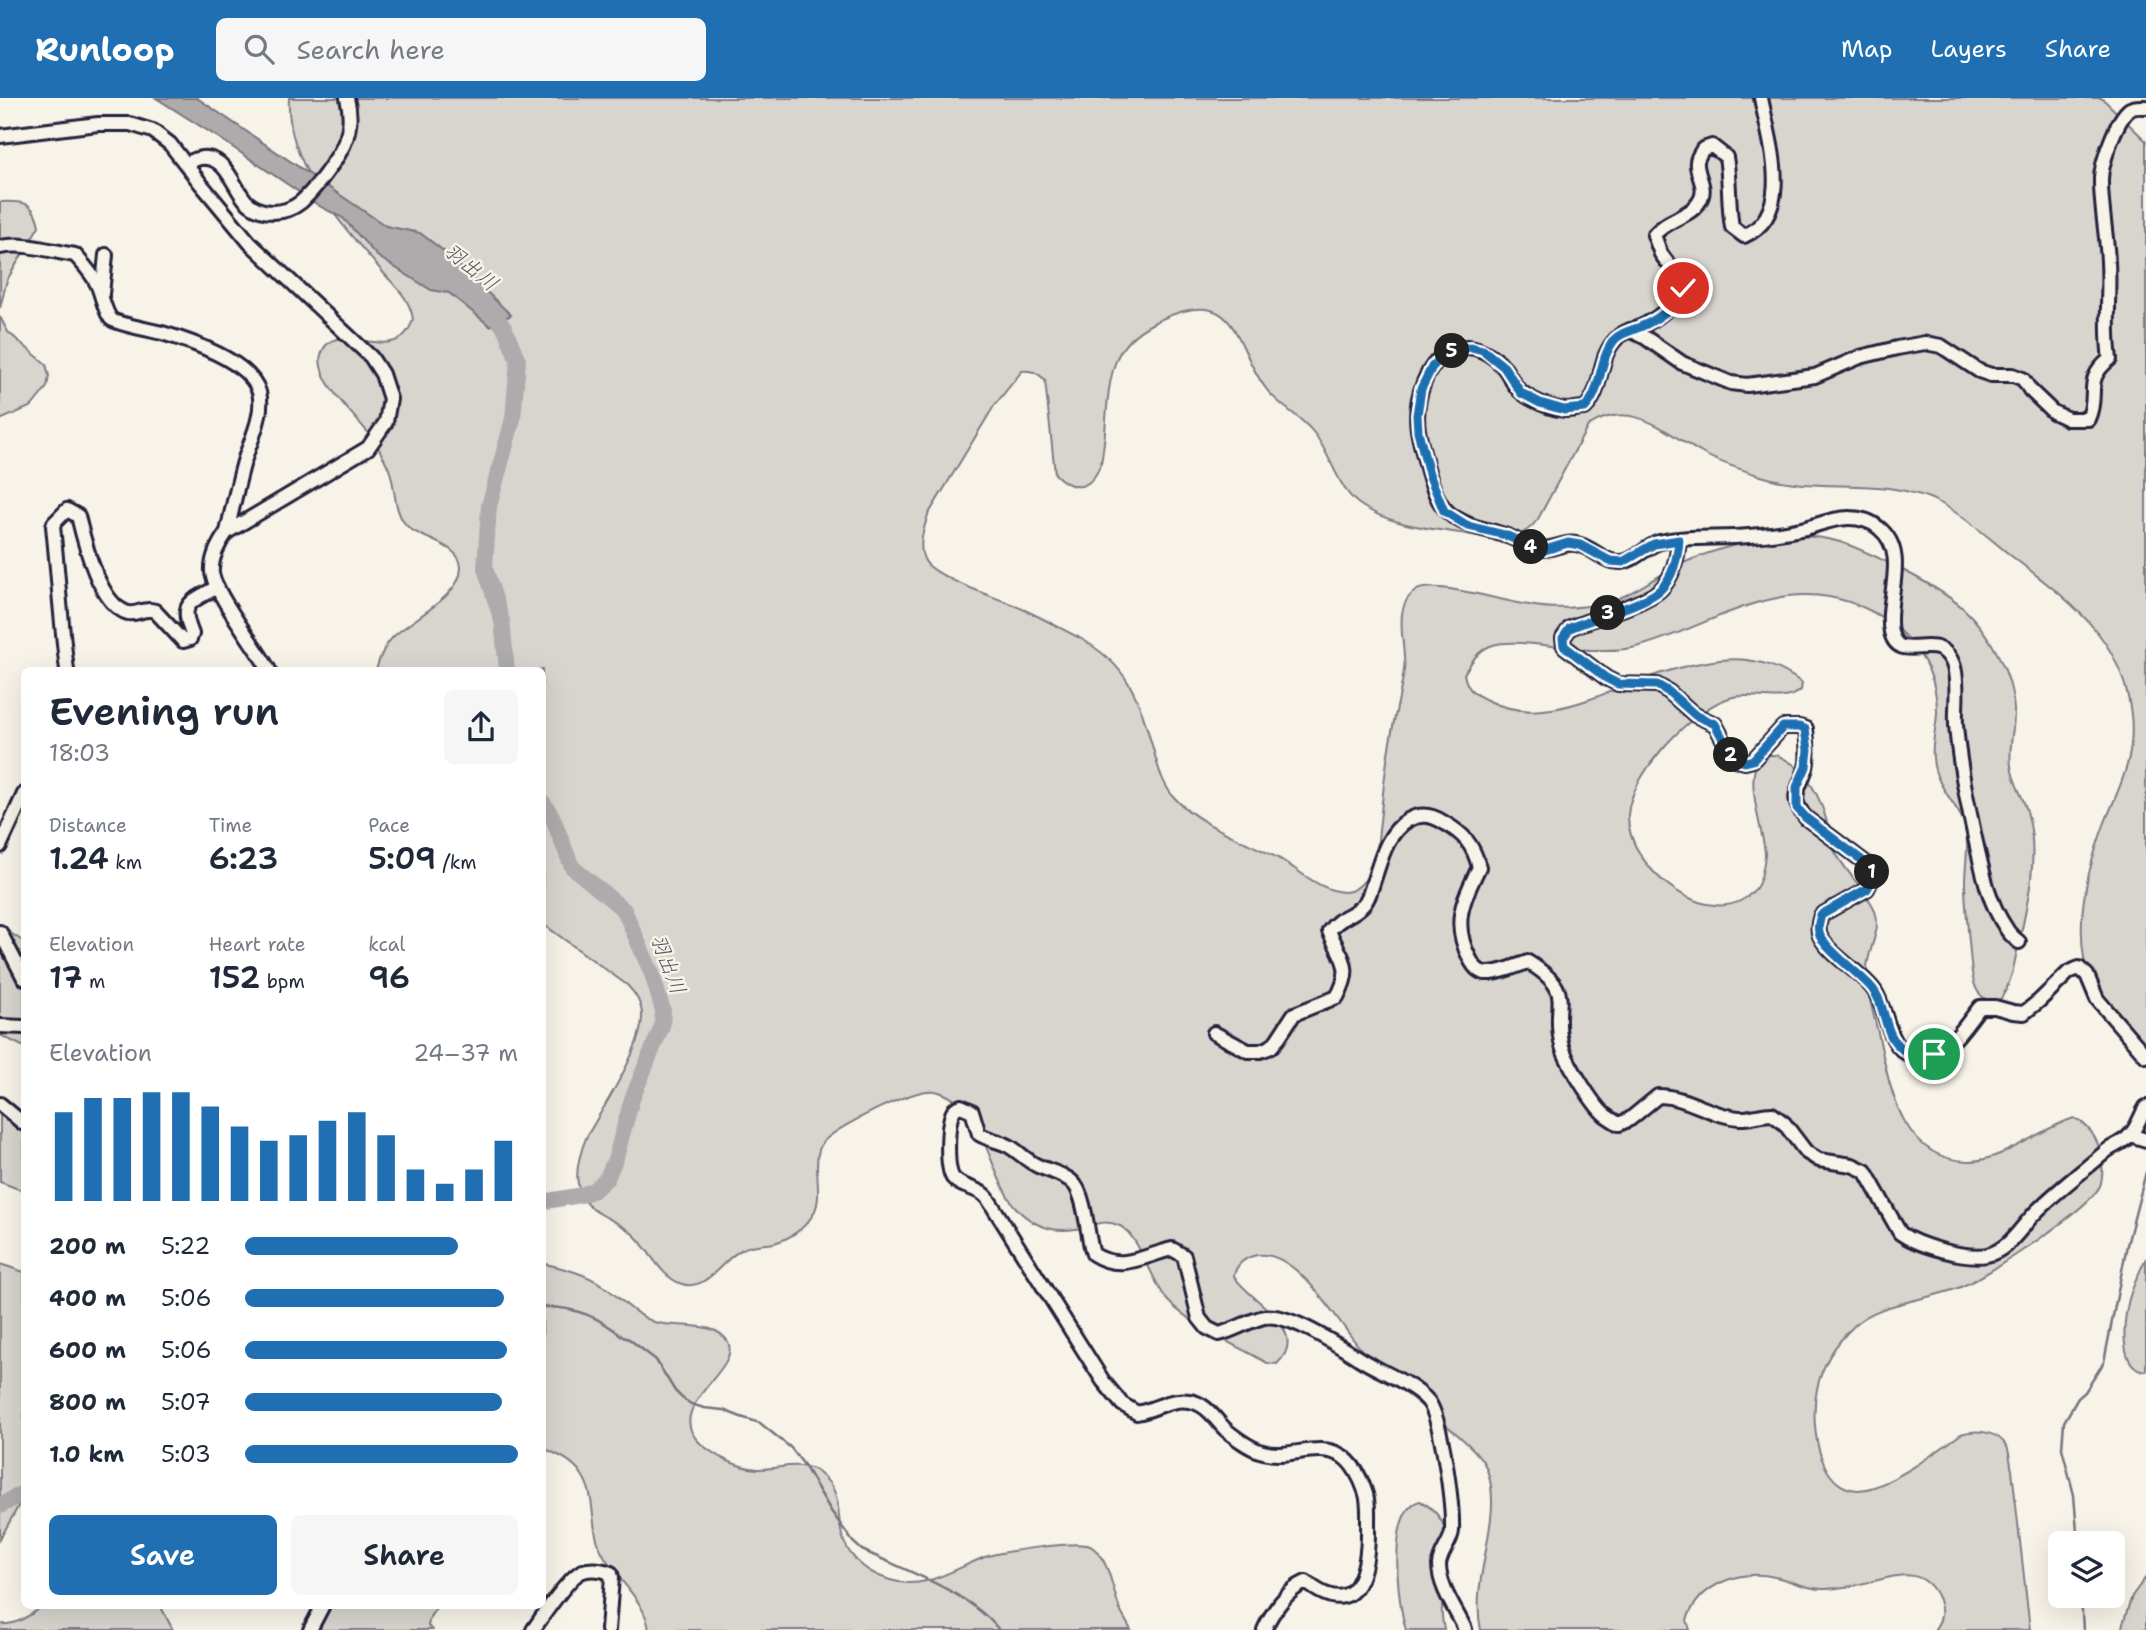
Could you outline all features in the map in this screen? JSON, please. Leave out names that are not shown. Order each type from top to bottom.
[{"type":"street","points":[[187,164],[197,158],[209,158],[219,163],[247,202],[259,210],[273,213],[286,210],[301,202],[345,145],[350,127],[347,98]]},
{"type":"street","points":[[1761,98],[1776,181],[1770,212],[1756,231],[1744,236],[1732,227],[1726,157],[1712,146],[1703,149],[1697,165],[1703,186],[1700,201],[1694,209],[1662,226],[1654,235],[1661,254],[1681,281],[1682,293],[1673,305],[1642,326],[1618,336],[1606,351],[1595,393],[1585,408],[1564,410],[1540,403],[1521,393],[1504,367],[1483,350],[1471,347],[1455,349],[1432,367],[1421,389],[1417,415],[1418,431],[1429,474],[1444,511],[1468,526],[1505,535],[1545,550],[1568,543],[1580,545],[1610,561],[1623,562],[1654,544],[1804,529],[1850,518],[1867,520],[1879,528],[1886,535],[1892,550],[1895,571],[1891,635],[1895,642],[1908,648],[1937,646],[1950,654],[1955,672],[1960,767],[1980,859],[1993,903],[2006,930],[2018,942]]},
{"type":"street","points":[[1630,330],[1682,363],[1731,383],[1747,385],[1815,376],[1860,357],[1897,348],[1925,343],[1941,346],[1979,371],[1991,375],[2013,375],[2023,379],[2053,412],[2068,419],[2088,419],[2095,374],[2110,359],[2109,264],[2100,180],[2115,131],[2128,110],[2146,107]]},
{"type":"street","points":[[0,136],[98,124],[130,124],[153,131],[170,144],[250,243],[371,357],[382,374],[390,399],[386,422],[368,448],[227,532],[220,541],[212,571],[216,587],[267,667]]},
{"type":"street","points":[[0,247],[15,244],[34,246],[75,255],[92,274],[111,319],[116,323],[148,329],[202,347],[250,377],[259,392],[260,401],[256,432],[244,461],[227,532]]},
{"type":"street","points":[[102,298],[106,255]]},
{"type":"street","points":[[67,667],[59,611],[60,586],[53,526],[67,510],[78,516],[89,562],[105,592],[126,612],[131,614],[149,609],[155,611],[186,642],[192,634],[185,616],[186,609],[190,603],[216,587]]},
{"type":"street","points":[[1679,540],[1678,553],[1662,589],[1650,597],[1570,628],[1563,638],[1564,646],[1618,684],[1657,685],[1669,692],[1695,715],[1715,724],[1732,756],[1737,760],[1753,760],[1783,727],[1805,729],[1808,750],[1806,767],[1797,787],[1797,808],[1806,818],[1871,867],[1874,877],[1867,889],[1821,915],[1818,924],[1820,935],[1827,945],[1874,989],[1896,1044],[1911,1056],[1934,1054],[1948,1045],[1980,1007],[2024,1013],[2069,972],[2079,968],[2087,975],[2098,999],[2146,1056]]},
{"type":"street","points":[[0,846],[21,800]]},
{"type":"street","points":[[1214,1033],[1248,1051],[1260,1051],[1277,1040],[1294,1014],[1338,998],[1345,982],[1345,962],[1329,931],[1336,921],[1363,906],[1391,836],[1413,817],[1425,815],[1457,830],[1474,849],[1479,867],[1460,910],[1459,926],[1463,947],[1472,965],[1482,973],[1489,973],[1528,962],[1555,984],[1560,992],[1562,1048],[1603,1114],[1619,1124],[1630,1119],[1658,1096],[1671,1096],[1722,1115],[1741,1118],[1772,1114],[1784,1123],[1812,1156],[1819,1160],[1852,1165],[1865,1171],[1900,1233],[1908,1239],[1969,1255],[1986,1255],[1998,1251],[2061,1188],[2130,1135],[2146,1107]]},
{"type":"street","points":[[0,932],[21,972]]},
{"type":"street","points":[[0,1026],[21,1027]]},
{"type":"street","points":[[0,1104],[21,1122]]},
{"type":"street","points":[[1264,1630],[1289,1592],[1298,1586],[1306,1582],[1318,1592],[1334,1597],[1345,1596],[1354,1590],[1362,1576],[1368,1535],[1368,1502],[1353,1466],[1332,1451],[1278,1454],[1263,1452],[1226,1429],[1202,1406],[1190,1401],[1172,1402],[1137,1413],[1122,1404],[1102,1381],[990,1202],[982,1193],[954,1179],[948,1166],[949,1126],[952,1113],[957,1107],[972,1111],[979,1134],[1005,1144],[1022,1153],[1037,1166],[1074,1184],[1084,1212],[1093,1254],[1106,1262],[1126,1263],[1172,1249],[1184,1256],[1199,1318],[1207,1328],[1219,1334],[1265,1317],[1288,1321],[1316,1332],[1417,1391],[1428,1402],[1436,1416],[1443,1445],[1452,1533],[1439,1567],[1446,1591],[1464,1630]]},
{"type":"street","points":[[2130,1135],[2146,1140]]},
{"type":"street","points":[[533,1630],[551,1604],[578,1574],[584,1570],[603,1570],[611,1573],[612,1577],[608,1630]]},
{"type":"street","points":[[310,1630],[321,1609]]},
{"type":"shaded area","points":[[156,98],[197,98],[386,226],[420,233],[445,252],[511,315],[490,326],[449,293],[431,290],[377,256],[343,218],[321,207]]},
{"type":"shaded area","points":[[289,98],[2101,98],[2106,102],[2146,141],[2146,1061],[2094,996],[2083,948],[2086,886],[2104,825],[2123,777],[2131,744],[2130,710],[2122,677],[2097,632],[2056,591],[1960,515],[1921,495],[1876,487],[1806,484],[1761,476],[1709,457],[1648,421],[1619,415],[1604,418],[1588,426],[1538,519],[1523,533],[1496,538],[1397,522],[1371,511],[1352,497],[1314,433],[1267,390],[1232,326],[1221,315],[1208,309],[1189,310],[1164,318],[1137,334],[1121,351],[1110,384],[1101,463],[1093,478],[1082,486],[1069,484],[1055,474],[1045,380],[1035,372],[1022,371],[994,406],[928,515],[921,544],[925,561],[941,574],[1041,618],[1078,637],[1110,659],[1137,699],[1163,780],[1182,806],[1222,831],[1278,858],[1319,884],[1345,892],[1356,888],[1365,880],[1376,855],[1388,754],[1404,670],[1402,616],[1404,605],[1417,590],[1454,590],[1545,607],[1595,605],[1629,594],[1681,564],[1708,553],[1763,540],[1806,537],[1843,543],[1866,552],[1929,584],[1964,609],[1991,642],[2009,682],[2014,709],[2011,766],[2027,811],[2033,850],[2026,911],[2012,975],[1997,1003],[1979,994],[1972,975],[1965,891],[1966,833],[1963,820],[1940,783],[1934,767],[1937,711],[1935,689],[1918,651],[1888,622],[1850,602],[1829,597],[1779,597],[1754,603],[1660,640],[1626,649],[1583,649],[1515,643],[1493,645],[1480,653],[1464,674],[1469,688],[1478,696],[1509,708],[1531,711],[1576,704],[1662,673],[1716,661],[1737,659],[1762,663],[1783,671],[1802,683],[1801,690],[1786,697],[1741,696],[1717,703],[1700,713],[1667,744],[1652,762],[1631,799],[1628,815],[1631,836],[1642,857],[1657,875],[1676,891],[1697,901],[1719,905],[1739,901],[1758,885],[1765,858],[1754,797],[1755,768],[1761,758],[1773,755],[1787,760],[1800,770],[1814,789],[1824,811],[1833,848],[1875,911],[1877,926],[1867,968],[1869,994],[1888,1078],[1903,1119],[1914,1136],[1929,1149],[1948,1158],[1971,1161],[2010,1150],[2074,1118],[2084,1124],[2095,1138],[2100,1149],[2102,1179],[2100,1186],[2078,1210],[2015,1256],[1963,1286],[1890,1306],[1864,1318],[1847,1333],[1831,1354],[1817,1389],[1815,1423],[1822,1459],[1830,1474],[1841,1485],[1855,1490],[1874,1487],[1897,1476],[1961,1434],[1986,1433],[2003,1442],[2008,1449],[2012,1470],[2030,1630],[1934,1630],[1941,1616],[1939,1600],[1933,1588],[1925,1581],[1907,1575],[1822,1589],[1810,1588],[1781,1578],[1748,1575],[1722,1582],[1701,1597],[1687,1620],[1690,1630],[1481,1630],[1480,1589],[1492,1506],[1486,1467],[1469,1445],[1375,1365],[1324,1300],[1296,1270],[1281,1260],[1265,1255],[1250,1257],[1242,1262],[1234,1276],[1283,1328],[1287,1339],[1286,1351],[1277,1364],[1267,1363],[1201,1327],[1177,1310],[1162,1293],[1133,1239],[1120,1226],[1105,1223],[1059,1230],[1042,1226],[1025,1216],[1007,1195],[976,1125],[966,1110],[952,1098],[935,1091],[925,1091],[879,1108],[846,1125],[825,1140],[818,1154],[816,1209],[809,1221],[796,1233],[774,1243],[754,1245],[735,1253],[700,1283],[682,1284],[667,1275],[634,1235],[586,1202],[578,1185],[582,1147],[630,1059],[641,1027],[642,1013],[637,998],[627,985],[546,926],[546,667],[377,667],[390,641],[453,588],[461,567],[454,553],[414,532],[403,521],[397,508],[390,472],[382,455],[373,439],[339,399],[324,376],[321,355],[328,343],[339,339],[380,343],[394,341],[405,334],[413,319],[405,298],[349,233],[318,191],[296,146],[290,122]]},
{"type":"shaded area","points":[[0,202],[15,202],[31,207],[39,226],[7,280],[0,308]]},
{"type":"shaded area","points":[[0,317],[8,332],[46,364],[49,376],[47,387],[32,406],[0,420]]},
{"type":"shaded area","points":[[0,926],[21,940],[21,1046],[0,1035]]},
{"type":"shaded area","points":[[0,1108],[21,1123],[21,1190],[0,1182]]},
{"type":"shaded area","points":[[2146,1258],[2146,1371],[2130,1362],[2125,1342],[2125,1318],[2129,1299]]},
{"type":"shaded area","points":[[0,1264],[21,1271],[21,1501],[0,1539]]},
{"type":"shaded area","points":[[546,1264],[588,1277],[640,1315],[654,1322],[704,1327],[722,1335],[728,1342],[729,1353],[724,1365],[695,1403],[690,1416],[691,1429],[706,1448],[734,1464],[758,1469],[805,1467],[822,1475],[835,1494],[845,1544],[856,1560],[871,1572],[890,1580],[915,1583],[939,1577],[993,1555],[1055,1546],[1090,1546],[1106,1566],[1121,1612],[1131,1630],[649,1630],[642,1609],[608,1562],[598,1543],[587,1484],[579,1470],[546,1449]]},
{"type":"shaded area","points":[[1420,1501],[1433,1510],[1442,1522],[1446,1534],[1448,1548],[1442,1611],[1444,1630],[1406,1630],[1403,1618],[1398,1580],[1399,1539],[1402,1521],[1409,1508]]},
{"type":"shaded area","points":[[2146,1577],[2146,1630],[2121,1630],[2132,1596]]},
{"type":"shaded area","points":[[39,1609],[162,1609],[173,1630],[0,1630],[0,1624],[18,1621]]},
{"type":"shaded area","points":[[325,1609],[435,1609],[428,1626],[432,1630],[314,1630]]},
{"type":"waterway","name":"羽出川","points":[[488,306],[505,329],[518,360],[513,419],[489,506],[485,568],[502,621],[507,667]]},
{"type":"waterway","name":"羽出川","points":[[546,807],[572,867],[624,910],[652,974],[663,1011],[662,1026],[632,1099],[616,1157],[607,1178],[594,1190],[581,1195],[546,1201]]},
{"type":"waterway","points":[[2077,1531],[2074,1495],[2062,1448],[2064,1422],[2104,1362],[2127,1245],[2146,1172]]},
{"type":"waterway","points":[[546,1307],[565,1308],[586,1314],[629,1339],[656,1360],[675,1391],[691,1404],[723,1410],[760,1423],[791,1448],[831,1511],[862,1550],[954,1593],[987,1616],[999,1630]]},
{"type":"waterway","name":"羽出川","points":[[0,1506],[21,1494]]},
{"type":"waterway","points":[[2082,1608],[2083,1630]]},
{"type":"route","points":[[1683,288],[1673,305],[1642,326],[1618,336],[1606,351],[1595,393],[1585,408],[1564,410],[1540,403],[1521,393],[1504,367],[1483,350],[1471,347],[1455,349],[1440,359],[1432,367],[1421,389],[1417,415],[1418,431],[1429,474],[1444,511],[1468,526],[1505,535],[1535,548],[1545,550],[1568,543],[1580,545],[1610,561],[1623,562],[1654,544],[1679,540],[1678,553],[1662,589],[1650,597],[1570,628],[1563,638],[1564,646],[1618,684],[1657,685],[1669,692],[1695,715],[1715,724],[1732,756],[1737,760],[1753,760],[1783,727],[1805,729],[1808,750],[1806,767],[1797,787],[1797,808],[1806,818],[1871,867],[1874,877],[1867,889],[1821,915],[1818,924],[1820,935],[1827,945],[1874,989],[1896,1044],[1911,1056],[1934,1054]]}]
